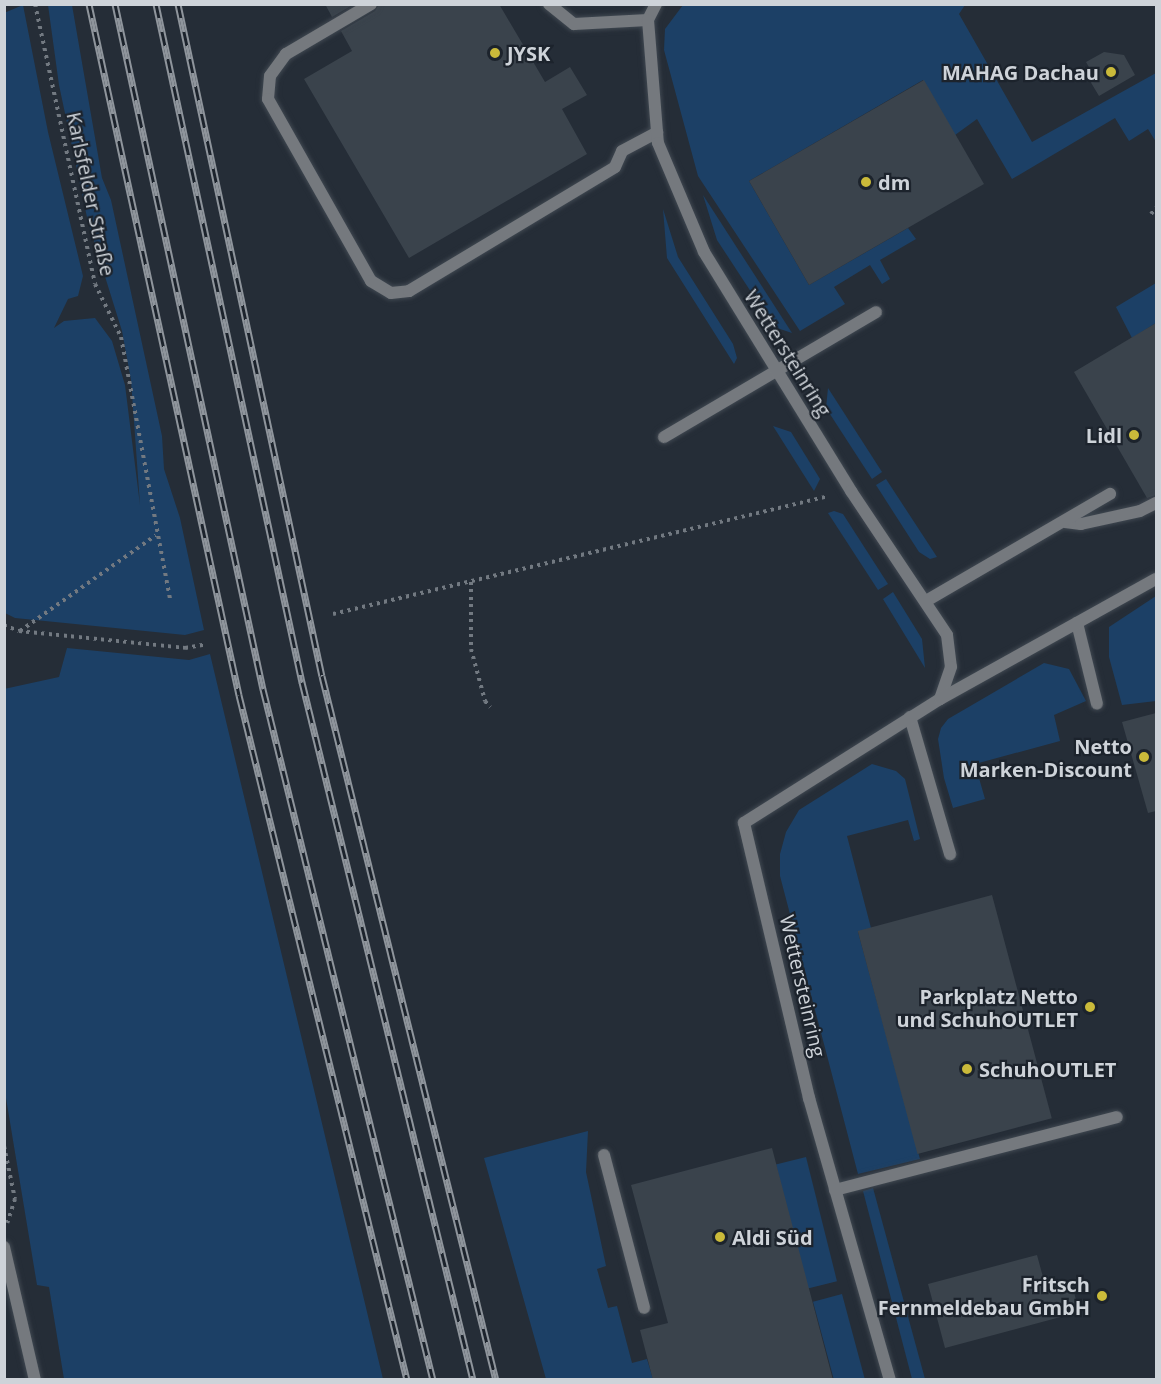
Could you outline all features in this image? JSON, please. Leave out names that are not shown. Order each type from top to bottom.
[{"type":"street","points":[[371,4],[286,54],[270,76],[268,99],[371,281],[391,293],[409,291],[606,173],[615,167],[622,151],[657,132]]},
{"type":"street","points":[[549,4],[574,24],[648,20],[656,4]]},
{"type":"street","name":"Wettersteinring","points":[[648,20],[658,143],[704,252],[851,491],[947,635],[951,667],[940,699]]},
{"type":"street","points":[[664,437],[876,312]]},
{"type":"street","points":[[926,601],[1110,494]]},
{"type":"street","points":[[1065,522],[1082,524],[1140,511],[1156,503]]},
{"type":"street","name":"Wettersteinring","points":[[890,1380],[809,1098],[744,823],[940,699],[1156,579]]},
{"type":"street","points":[[1077,623],[1097,704]]},
{"type":"street","points":[[910,717],[950,854]]},
{"type":"street","points":[[835,1190],[1118,1117]]},
{"type":"street","points":[[604,1155],[644,1308]]},
{"type":"street","points":[[4,1246],[35,1380]]},
{"type":"path","name":"Karlsfelder Straße","points":[[35,4],[94,284],[121,338],[156,535],[170,599]]},
{"type":"path","points":[[1151,214],[1156,208]]},
{"type":"path","points":[[333,614],[851,491]]},
{"type":"path","points":[[19,632],[156,535]]},
{"type":"path","points":[[471,582],[471,649],[485,701],[490,707]]},
{"type":"path","points":[[4,625],[19,632],[184,648],[207,644]]},
{"type":"path","points":[[4,1146],[15,1199],[4,1229]]},
{"type":"shaded area","points":[[23,5],[48,132],[83,276],[78,296],[68,299],[54,328],[64,321],[95,318],[112,341],[125,385],[140,505],[131,380],[122,331],[88,222],[59,85],[48,5],[72,5],[102,178],[111,200],[162,436],[164,469],[180,518],[204,630],[185,635],[15,618],[5,613],[4,13]]},
{"type":"shaded area","points":[[683,5],[965,5],[959,14],[1032,142],[1156,73],[1156,142],[1148,129],[1129,141],[1115,118],[1012,179],[977,119],[955,135],[923,80],[749,181],[809,285],[908,228],[916,239],[880,260],[890,279],[882,284],[870,265],[834,287],[845,304],[800,331],[698,176],[664,50],[665,29]]},
{"type":"shaded area","points":[[703,195],[792,333],[774,327],[717,240]]},
{"type":"shaded area","points":[[663,209],[678,257],[733,344],[737,358],[734,364],[667,258]]},
{"type":"shaded area","points":[[1156,283],[1156,323],[1132,338],[1116,307]]},
{"type":"shaded area","points":[[828,388],[882,472],[872,479],[826,408]]},
{"type":"shaded area","points":[[773,426],[791,432],[820,479],[814,491]]},
{"type":"shaded area","points":[[886,479],[937,557],[930,559],[919,552],[876,485]]},
{"type":"shaded area","points":[[834,511],[843,514],[888,584],[878,590],[828,513]]},
{"type":"shaded area","points":[[893,592],[922,639],[925,668],[883,599]]},
{"type":"shaded area","points":[[1156,596],[1156,701],[1122,705],[1109,657],[1109,627]]},
{"type":"shaded area","points":[[67,648],[189,660],[210,654],[383,1379],[64,1379],[49,1287],[37,1285],[5,1092],[4,689],[59,677]]},
{"type":"shaded area","points":[[1044,663],[1069,669],[1086,701],[1054,715],[1060,741],[975,764],[985,799],[953,808],[944,778],[938,739],[941,728],[948,719]]},
{"type":"shaded area","points":[[872,764],[896,771],[905,779],[920,839],[914,841],[908,820],[847,836],[871,928],[858,932],[920,1159],[858,1174],[780,876],[780,854],[786,832],[799,810]]},
{"type":"shaded area","points":[[588,1131],[586,1172],[606,1266],[597,1269],[608,1308],[617,1306],[632,1363],[647,1359],[653,1379],[546,1379],[484,1158]]},
{"type":"shaded area","points":[[806,1157],[837,1281],[807,1289],[776,1164]]},
{"type":"shaded area","points":[[873,1188],[925,1379],[912,1379],[863,1191]]},
{"type":"shaded area","points":[[842,1294],[865,1379],[834,1380],[813,1302]]},
{"type":"building","points":[[325,4],[354,4],[332,17]]},
{"type":"building","points":[[379,4],[499,4],[545,82],[570,67],[587,95],[562,109],[587,154],[409,258],[304,79],[352,51],[341,31],[375,11]]},
{"type":"building","name":"MAHAG Dachau","points":[[1104,52],[1124,55],[1135,75],[1099,96],[1087,76],[1090,69],[1086,62]]},
{"type":"building","name":"dm","points":[[924,80],[984,184],[809,285],[749,181]]},
{"type":"building","name":"Lidl","points":[[1156,323],[1156,495],[1147,498],[1074,372]]},
{"type":"building","points":[[1156,713],[1156,811],[1148,813],[1122,722]]},
{"type":"building","name":"SchuhOUTLET","points":[[992,895],[1052,1118],[918,1154],[858,931]]},
{"type":"building","name":"Aldi Süd","points":[[772,1148],[833,1380],[653,1380],[640,1330],[668,1323],[631,1185]]},
{"type":"building","name":"Fritsch Fernmeldebau GmbH","points":[[1037,1255],[1046,1288],[1071,1280],[1079,1312],[945,1348],[928,1284]]},
{"type":"railway","points":[[89,4],[239,695],[407,1380]]},
{"type":"railway","points":[[115,4],[263,689],[433,1380]]},
{"type":"railway","points":[[156,4],[302,682],[473,1380]]},
{"type":"railway","points":[[178,4],[322,676],[496,1380]]},
{"type":"place","name":"JYSK","points":[[495,53]]},
{"type":"place","name":"MAHAG Dachau","points":[[1111,72]]},
{"type":"place","name":"dm","points":[[866,182]]},
{"type":"place","name":"Lidl","points":[[1134,435]]},
{"type":"place","name":"Netto Marken-Discount","points":[[1144,757]]},
{"type":"place","name":"Parkplatz Netto und SchuhOUTLET","points":[[1090,1007]]},
{"type":"place","name":"SchuhOUTLET","points":[[967,1069]]},
{"type":"place","name":"Aldi Süd","points":[[720,1237]]},
{"type":"place","name":"Fritsch Fernmeldebau GmbH","points":[[1102,1296]]}]
